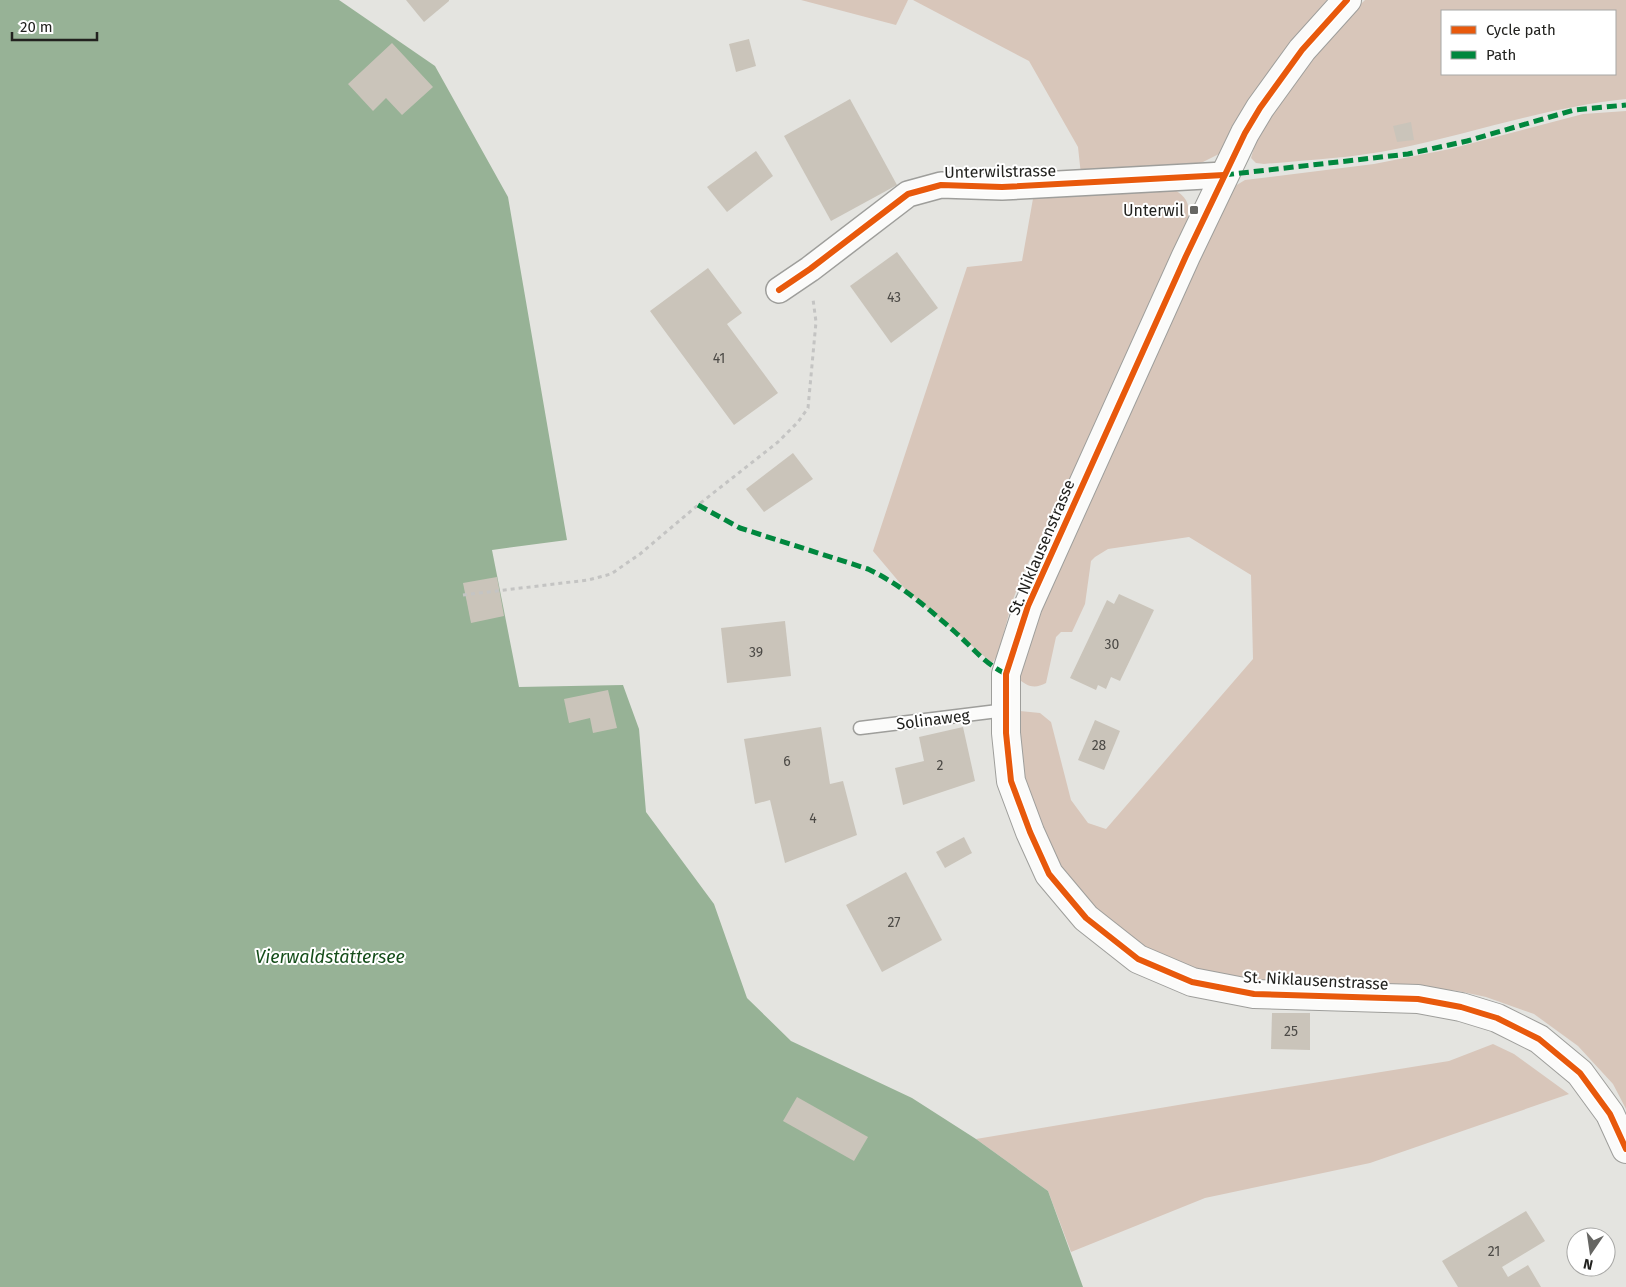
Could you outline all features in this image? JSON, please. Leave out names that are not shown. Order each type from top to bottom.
[{"type":"street","name":"St. Niklausenstrasse","points":[[1347,0],[1302,50],[1260,108],[1245,133],[1224,175],[1028,606],[1006,674],[1006,733],[1011,781],[1030,832],[1049,874],[1086,918],[1138,959],[1192,982],[1254,994],[1418,999],[1461,1007],[1497,1018],[1539,1039],[1580,1073],[1610,1114],[1626,1149]]},
{"type":"street","name":"Unterwilstrasse","points":[[779,290],[810,269],[908,194],[941,184],[1002,187],[1224,175]]},
{"type":"lane","name":"Solinaweg","points":[[860,728],[1006,710]]},
{"type":"path","points":[[463,595],[588,580],[611,574],[640,554],[778,442],[798,422],[808,408],[816,322],[810,269]]},
{"type":"shaded area","points":[[801,0],[908,0],[896,25]]},
{"type":"shaded area","points":[[913,0],[1327,0],[1275,67],[1219,154],[1199,164],[1081,175],[1078,147],[1029,61]]},
{"type":"shaded area","points":[[1365,0],[1626,0],[1626,99],[1539,114],[1425,143],[1380,152],[1314,160],[1256,163],[1251,158],[1259,131],[1328,36]]},
{"type":"shaded area","points":[[1626,111],[1626,1109],[1613,1084],[1578,1046],[1534,1014],[1486,997],[1458,991],[1417,986],[1251,982],[1197,972],[1168,961],[1127,938],[1095,910],[1071,881],[1044,840],[1026,794],[1015,712],[1040,713],[1051,722],[1071,800],[1088,823],[1106,829],[1253,659],[1251,575],[1189,537],[1108,549],[1095,557],[1091,561],[1085,604],[1072,632],[1061,632],[1056,637],[1046,683],[1031,686],[1018,678],[1027,632],[1230,189],[1245,180],[1374,164],[1450,149],[1583,114]]},
{"type":"shaded area","points":[[1167,186],[1182,195],[1188,206],[1188,218],[1183,235],[1071,478],[1024,571],[1012,602],[998,655],[992,663],[905,589],[873,551],[967,267],[1022,261],[1034,193]]},
{"type":"shaded area","points":[[1493,1044],[1514,1054],[1569,1094],[1370,1163],[1205,1198],[1071,1252],[1048,1191],[976,1139],[1449,1061]]},
{"type":"water","name":"Vierwaldstättersee","points":[[0,0],[339,0],[435,66],[508,197],[567,540],[492,550],[519,687],[623,685],[639,729],[646,812],[714,904],[747,998],[791,1041],[912,1098],[976,1139],[1048,1191],[1083,1287],[0,1287]]},
{"type":"building","points":[[406,0],[449,0],[449,1],[424,22]]},
{"type":"building","points":[[749,39],[756,66],[736,72],[729,44]]},
{"type":"building","points":[[392,43],[433,87],[402,115],[386,98],[373,111],[348,84]]},
{"type":"building","points":[[850,99],[897,185],[831,221],[784,136]]},
{"type":"building","points":[[1411,122],[1414,140],[1397,142],[1393,126]]},
{"type":"building","points":[[756,151],[773,176],[727,212],[707,187]]},
{"type":"building","points":[[897,252],[938,308],[891,343],[850,286]]},
{"type":"building","points":[[708,268],[742,313],[727,324],[778,393],[734,425],[650,311]]},
{"type":"building","points":[[793,453],[813,479],[764,512],[746,489]]},
{"type":"building","points":[[497,577],[504,616],[471,623],[463,583]]},
{"type":"building","points":[[1119,594],[1154,610],[1120,681],[1111,677],[1106,689],[1098,685],[1096,690],[1070,678],[1107,600],[1114,604]]},
{"type":"building","points":[[785,621],[791,676],[727,683],[721,628]]},
{"type":"building","points":[[608,690],[617,728],[593,733],[590,718],[569,723],[564,699]]},
{"type":"building","points":[[1095,720],[1120,731],[1104,770],[1078,760]]},
{"type":"building","points":[[821,727],[830,784],[843,781],[857,835],[785,863],[770,800],[755,804],[744,739]]},
{"type":"building","points":[[963,727],[975,781],[903,805],[895,768],[924,761],[919,737]]},
{"type":"building","points":[[964,837],[972,853],[945,868],[936,852]]},
{"type":"building","points":[[906,872],[942,940],[882,972],[846,905]]},
{"type":"building","points":[[1272,1013],[1310,1013],[1310,1050],[1271,1049]]},
{"type":"building","points":[[797,1097],[868,1137],[854,1161],[783,1121]]},
{"type":"building","points":[[1526,1211],[1545,1241],[1502,1267],[1508,1277],[1528,1265],[1541,1287],[1458,1287],[1442,1261]]},
{"type":"marked path","points":[[1224,175],[1408,154],[1467,141],[1574,110],[1626,105]]},
{"type":"marked path","points":[[698,505],[740,528],[868,569],[880,575],[903,589],[955,632],[985,660],[1006,674]]},
{"type":"cycle path","points":[[1347,0],[1302,50],[1260,108],[1245,133],[1186,256],[1028,606],[1006,674],[1006,733],[1011,781],[1030,832],[1049,874],[1086,918],[1138,959],[1192,982],[1254,994],[1418,999],[1461,1007],[1497,1018],[1539,1039],[1580,1073],[1610,1114],[1626,1149]]},
{"type":"cycle path","points":[[779,290],[810,269],[908,194],[941,185],[1002,187],[1224,175]]},
{"type":"place","name":"Unterwil","points":[[1194,210]]}]
